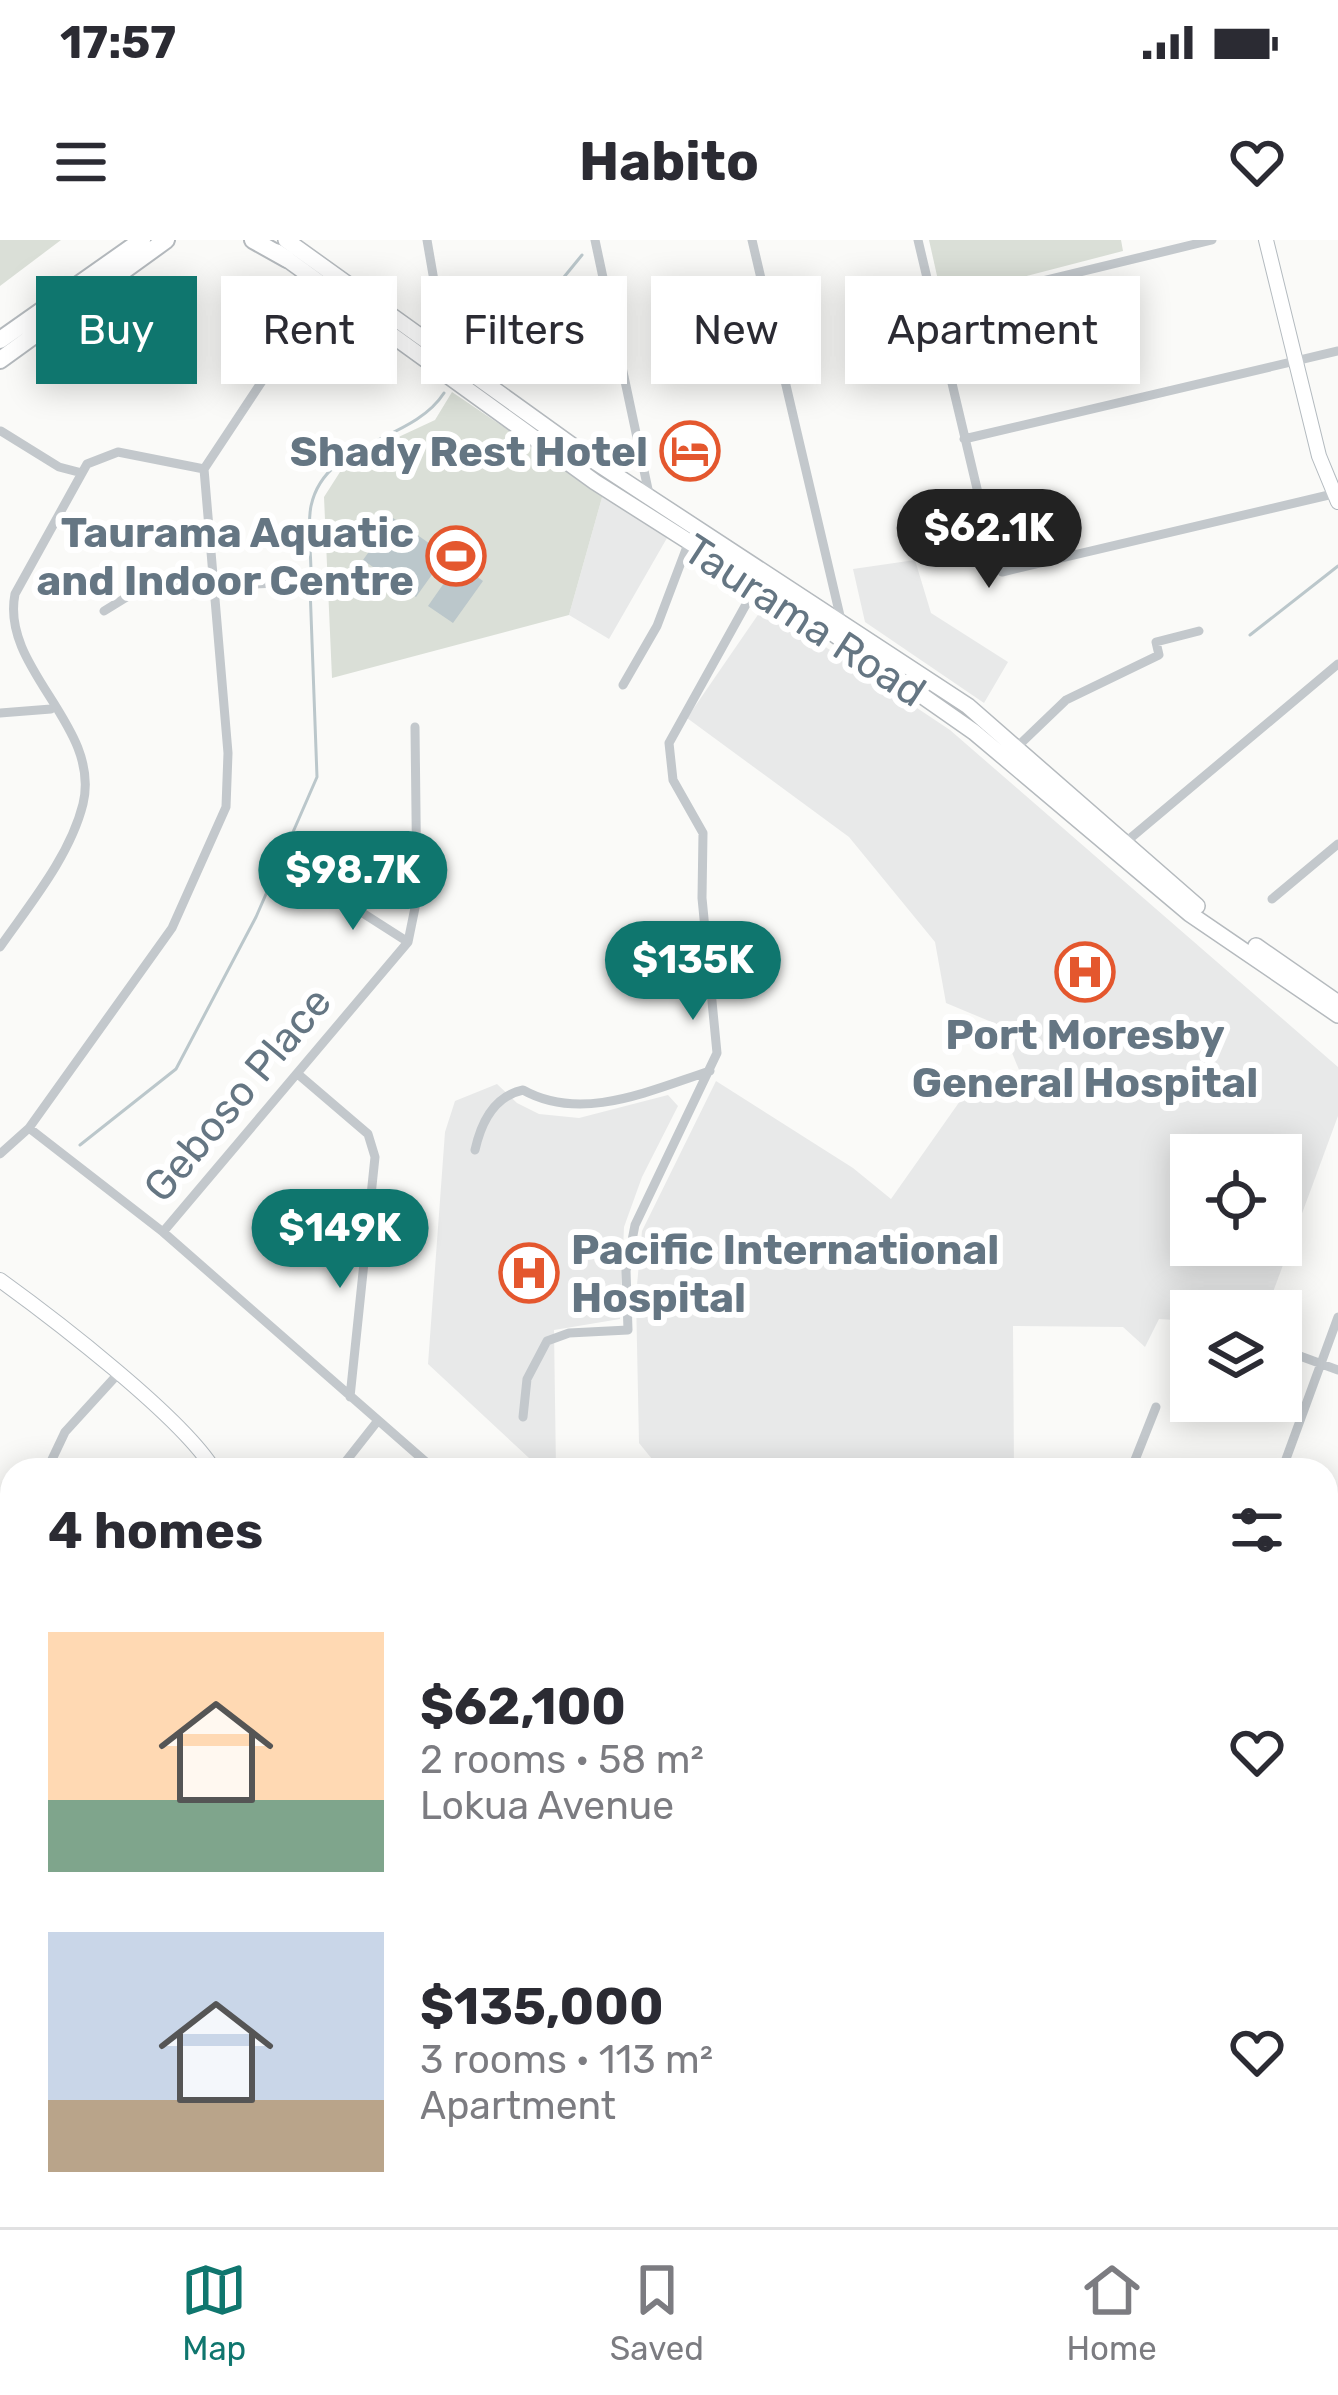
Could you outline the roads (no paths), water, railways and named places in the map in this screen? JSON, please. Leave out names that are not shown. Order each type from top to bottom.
[{"type":"highway","points":[[256,240],[286,250]]},
{"type":"highway","points":[[0,340],[116,259],[154,241]]},
{"type":"highway","points":[[114,276],[154,241]]},
{"type":"highway","points":[[0,360],[36,336]]},
{"type":"main road","points":[[1266,240],[1335,498]]},
{"type":"main road","name":"Taurama Road","points":[[286,250],[310,276]]},
{"type":"main road","name":"Taurama Road","points":[[286,250],[421,339]]},
{"type":"main road","name":"Taurama Road","points":[[457,384],[688,544],[842,626],[968,706],[1127,841],[1186,899],[1338,1003]]},
{"type":"main road","name":"Taurama Road","points":[[488,384],[652,496],[974,732],[1190,914],[1338,1016]]},
{"type":"main road","points":[[644,514],[652,496]]},
{"type":"main road","points":[[0,1280],[117,1375],[202,1458]]},
{"type":"street","points":[[427,240],[433,276]]},
{"type":"street","points":[[595,240],[652,496]]},
{"type":"street","points":[[752,240],[842,626]]},
{"type":"street","points":[[919,240],[928,276]]},
{"type":"street","points":[[1063,276],[1212,240]]},
{"type":"street","points":[[964,439],[1338,351]]},
{"type":"street","points":[[0,1154],[29,1128],[172,928],[226,807],[228,752],[204,469],[260,384]]},
{"type":"street","points":[[952,384],[1002,572],[1335,498]]},
{"type":"street","points":[[2,431],[59,467],[82,473]]},
{"type":"street","points":[[0,947],[48,879],[82,806],[81,762],[16,643],[8,612],[82,473],[99,457],[118,452],[204,469]]},
{"type":"street","points":[[624,478],[636,472],[640,454]]},
{"type":"street","points":[[623,685],[657,626],[688,544]]},
{"type":"street","points":[[524,1417],[532,1361],[547,1341],[569,1334],[628,1330],[626,1271],[635,1225],[717,1053],[702,898],[704,833],[673,780],[669,743],[760,579]]},
{"type":"street","points":[[104,611],[130,595],[155,589],[327,580]]},
{"type":"street","points":[[1018,746],[1066,700],[1159,655],[1156,642],[1199,631]]},
{"type":"street","points":[[1127,841],[1338,664]]},
{"type":"street","points":[[0,713],[51,709]]},
{"type":"street","points":[[322,887],[408,942],[417,898],[415,728]]},
{"type":"street","points":[[1272,899],[1338,844]]},
{"type":"street","name":"Geboso Place","points":[[163,1232],[408,942]]},
{"type":"street","points":[[475,1150],[481,1124],[509,1093],[524,1090],[547,1103],[579,1105],[622,1100],[710,1071]]},
{"type":"street","points":[[299,1075],[368,1134],[375,1157],[350,1397]]},
{"type":"street","points":[[29,1128],[163,1232],[420,1458]]},
{"type":"street","points":[[1286,1458],[1338,1317]]},
{"type":"street","points":[[1302,1357],[1338,1370]]},
{"type":"street","points":[[52,1458],[64,1432],[117,1375]]},
{"type":"street","points":[[1136,1458],[1156,1407]]},
{"type":"street","points":[[348,1458],[376,1423]]},
{"type":"waterway","points":[[565,276],[582,255]]},
{"type":"waterway","points":[[311,573],[310,514],[319,484],[351,454],[430,410],[444,393]]},
{"type":"waterway","points":[[1250,635],[1338,566]]},
{"type":"waterway","points":[[80,1145],[176,1069],[256,917],[317,777],[310,587]]},
{"type":"place","name":"Shady Rest Hotel","points":[[690,451]]},
{"type":"place","name":"Taurama Aquatic and Indoor Centre","points":[[456,556]]},
{"type":"place","name":"Port Moresby General Hospital","points":[[1085,972]]},
{"type":"place","name":"Pacific International Hospital","points":[[529,1273]]}]
